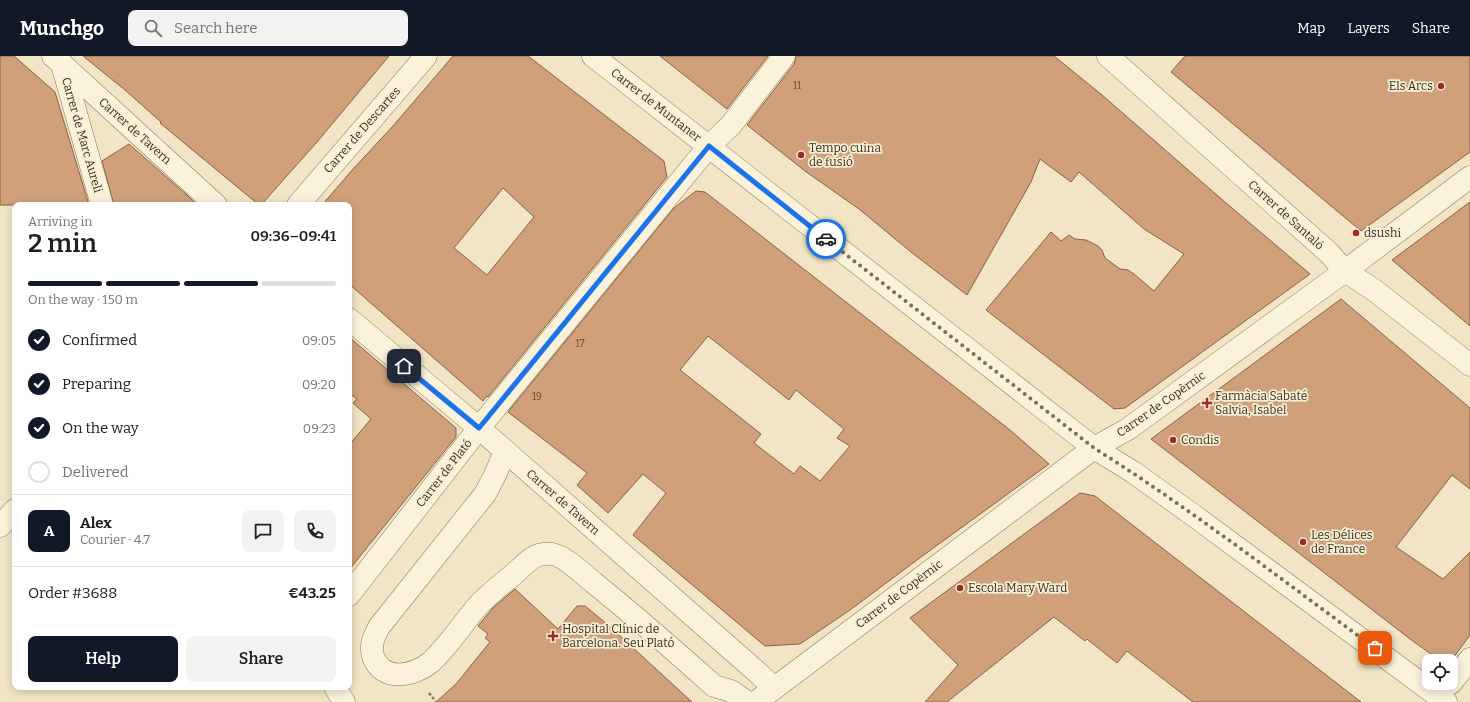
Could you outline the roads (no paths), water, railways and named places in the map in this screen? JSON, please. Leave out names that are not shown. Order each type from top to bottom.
[{"type":"street","name":"Carrer de Descartes","points":[[301,202],[426,56]]},
{"type":"street","name":"Carrer de Muntaner","points":[[593,56],[1094,448],[1133,472],[1446,691]]},
{"type":"street","name":"Carrer de Plató","points":[[352,591],[479,428],[709,146],[731,125],[784,56]]},
{"type":"street","name":"Carrer de Santaló","points":[[1108,56],[1329,253],[1345,271],[1374,290],[1470,365]]},
{"type":"street","name":"Carrer de Marc Aureli","points":[[58,60],[101,202]]},
{"type":"street","name":"Carrer de Tavern","points":[[58,60],[213,202]]},
{"type":"street","name":"Carrer de Copèrnic","points":[[756,702],[1094,448],[1128,429],[1345,271],[1470,177]]},
{"type":"street","name":"Carrer de Tavern","points":[[352,322],[479,428],[774,688]]},
{"type":"street","points":[[505,452],[485,494],[379,627],[374,637],[372,647],[374,657],[384,671],[397,675],[406,674],[419,670],[431,662],[485,599],[531,558],[543,554],[554,554],[560,556],[607,594],[714,686],[736,694],[747,702]]},
{"type":"street","points":[[0,526],[12,513]]},
{"type":"street","points":[[1446,691],[1470,659]]},
{"type":"street","points":[[336,690],[344,702]]},
{"type":"place","name":"Els Arcs","points":[[1441,86]]},
{"type":"place","name":"Tempo cuina de fusió","points":[[801,155]]},
{"type":"place","name":"dsushi","points":[[1356,233]]},
{"type":"place","name":"Farmàcia Sabaté Salvia, Isabel","points":[[1207,403]]},
{"type":"place","name":"Condis","points":[[1173,440]]},
{"type":"place","name":"Les Délices de France","points":[[1303,542]]},
{"type":"place","name":"Escola Mary Ward","points":[[960,588]]},
{"type":"place","name":"Hospital Clínic de Barcelona. Seu Plató","points":[[553,636]]}]
